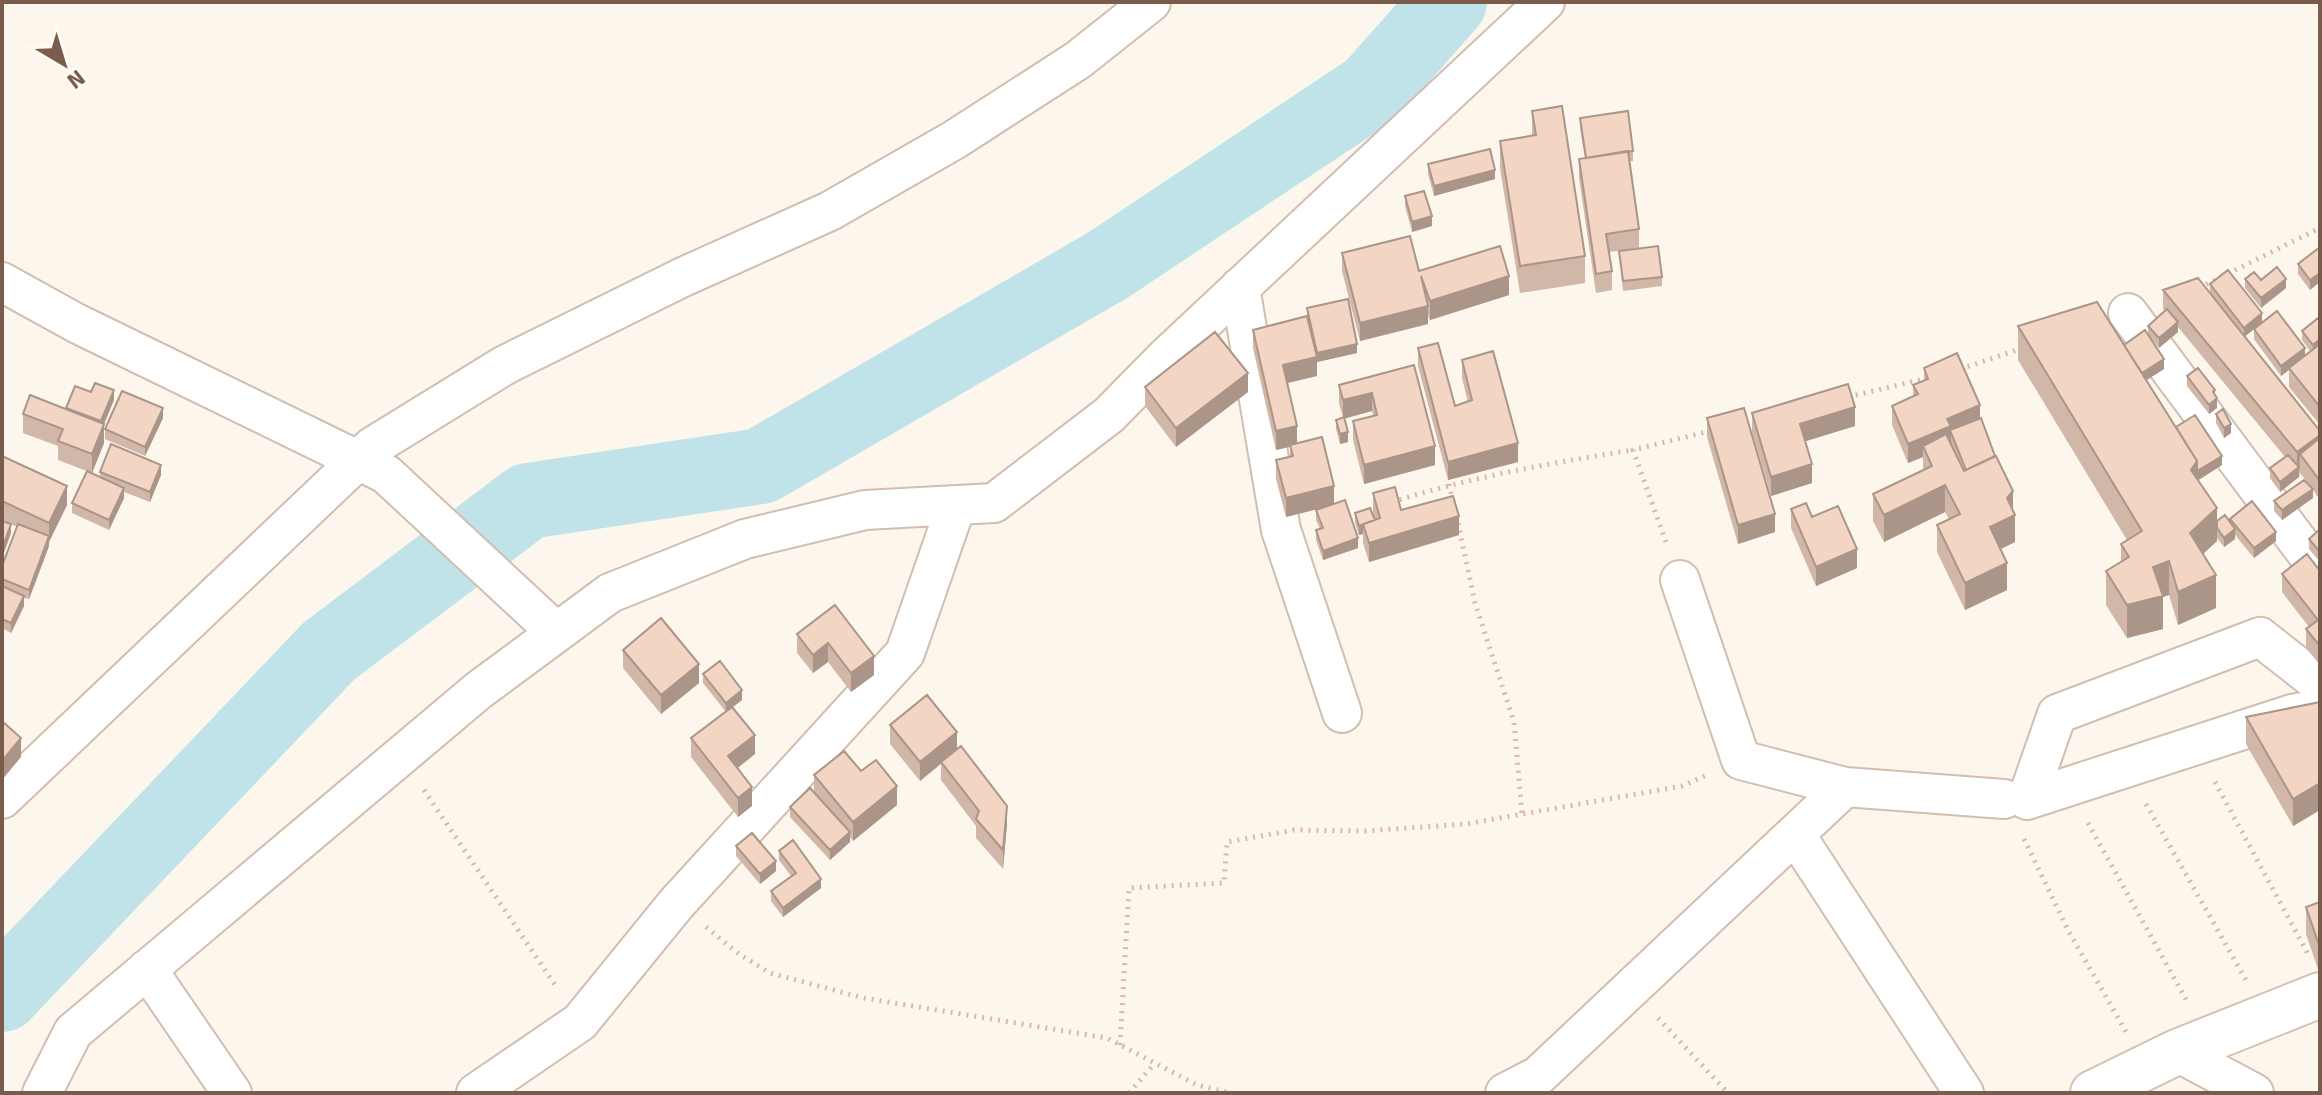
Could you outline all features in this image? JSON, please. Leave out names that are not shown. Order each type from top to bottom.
[{"type":"main road","points":[[2093,1093],[2177,1053],[2267,1016],[2316,978]]},
{"type":"street","points":[[2,799],[372,468],[372,447],[505,365],[683,277],[830,211],[954,140],[1078,60],[1151,2]]},
{"type":"street","points":[[42,1093],[73,1032],[479,690],[610,593],[745,539],[865,510],[994,503],[1098,424],[1545,2]]},
{"type":"street","points":[[2,282],[76,323],[372,468],[555,631]]},
{"type":"street","points":[[1240,287],[1281,530],[1342,713]]},
{"type":"street","points":[[2128,313],[2311,559]]},
{"type":"street","points":[[476,1093],[580,1022],[676,904],[905,653],[956,506]]},
{"type":"street","points":[[1680,580],[1741,760],[1845,787],[2004,799]]},
{"type":"street","points":[[2320,684],[2260,637],[2057,714],[2027,800],[2292,714],[2320,709]]},
{"type":"street","points":[[1505,1093],[1538,1076],[1845,787]]},
{"type":"street","points":[[1795,834],[1964,1093]]},
{"type":"street","points":[[147,969],[232,1093]]},
{"type":"street","points":[[2177,1053],[2254,1093]]},
{"type":"path","points":[[2198,288],[2320,228]]},
{"type":"path","points":[[1956,371],[2028,346]]},
{"type":"path","points":[[1833,401],[1941,374]]},
{"type":"path","points":[[1389,503],[1449,484],[1526,467],[1633,450],[1725,427]]},
{"type":"path","points":[[1633,450],[1680,580]]},
{"type":"path","points":[[1449,484],[1475,603],[1514,722],[1522,814]]},
{"type":"path","points":[[2195,746],[2316,978]]},
{"type":"path","points":[[401,756],[580,1022]]},
{"type":"path","points":[[1120,1045],[1129,888],[1224,883],[1227,842],[1294,830],[1365,831],[1466,824],[1682,786],[1741,760]]},
{"type":"path","points":[[2126,769],[2267,1016]]},
{"type":"path","points":[[2068,787],[2177,1053]]},
{"type":"path","points":[[2004,799],[2068,930],[2177,1053]]},
{"type":"path","points":[[676,904],[739,954],[770,973],[864,998],[1107,1038],[1197,1085],[1231,1093]]},
{"type":"path","points":[[1630,989],[1728,1093]]},
{"type":"path","points":[[1129,1093],[1155,1063]]},
{"type":"building","points":[[1562,106],[1585,256],[1520,266],[1500,141],[1536,135],[1532,111]]},
{"type":"building","points":[[1628,111],[1633,151],[1586,158],[1580,118]]},
{"type":"building","points":[[1490,149],[1495,170],[1434,186],[1428,164]]},
{"type":"building","points":[[1628,151],[1639,229],[1606,234],[1612,271],[1596,274],[1579,159]]},
{"type":"building","points":[[1424,191],[1432,216],[1412,222],[1405,196]]},
{"type":"building","points":[[1410,236],[1419,271],[1500,246],[1509,276],[1430,301],[1421,276],[1428,306],[1360,323],[1342,253]]},
{"type":"building","points":[[1658,246],[1662,277],[1623,281],[1619,251]]},
{"type":"building","points":[[2320,247],[2320,273],[2310,280],[2298,264]]},
{"type":"building","points":[[2277,267],[2286,279],[2261,298],[2245,279],[2254,272],[2261,280]]},
{"type":"building","points":[[2228,270],[2262,313],[2244,328],[2210,284]]},
{"type":"building","points":[[2198,278],[2320,431],[2320,435],[2297,452],[2163,290]]},
{"type":"building","points":[[1348,299],[1357,344],[1317,353],[1307,308]]},
{"type":"building","points":[[2097,302],[2197,461],[2191,470],[2217,508],[2190,533],[2216,575],[2178,592],[2169,561],[2153,567],[2163,596],[2127,605],[2106,571],[2129,557],[2121,544],[2142,531],[2018,326]]},
{"type":"building","points":[[2167,309],[2178,322],[2159,338],[2148,326]]},
{"type":"building","points":[[2277,311],[2305,348],[2281,366],[2254,329]]},
{"type":"building","points":[[1307,316],[1317,357],[1283,365],[1297,426],[1276,431],[1253,330]]},
{"type":"building","points":[[2318,318],[2320,339],[2313,345],[2302,331]]},
{"type":"building","points":[[2145,330],[2164,359],[2142,373],[2124,345]]},
{"type":"building","points":[[1215,332],[1248,373],[1176,428],[1145,387]]},
{"type":"building","points":[[1438,343],[1455,406],[1472,400],[1462,360],[1493,351],[1518,443],[1448,462],[1418,348]]},
{"type":"building","points":[[2320,344],[2320,407],[2289,368]]},
{"type":"building","points":[[1957,353],[1980,405],[1947,419],[1951,426],[1908,444],[1892,406],[1918,394],[1913,385],[1928,379],[1924,368]]},
{"type":"building","points":[[1414,365],[1435,446],[1364,465],[1353,421],[1377,415],[1372,393],[1343,400],[1339,385]]},
{"type":"building","points":[[2198,368],[2215,390],[2213,392],[2217,398],[2209,405],[2187,376]]},
{"type":"building","points":[[95,383],[114,390],[101,421],[66,408],[75,386],[91,392]]},
{"type":"building","points":[[1848,384],[1855,407],[1800,424],[1812,464],[1771,477],[1752,413]]},
{"type":"building","points":[[122,391],[163,408],[145,447],[105,429]]},
{"type":"building","points":[[30,395],[104,424],[92,454],[58,441],[63,429],[23,414]]},
{"type":"building","points":[[1744,408],[1775,514],[1738,525],[1707,418]]},
{"type":"building","points":[[2223,409],[2231,424],[2224,428],[2216,414]]},
{"type":"building","points":[[2195,415],[2222,456],[2197,471],[2197,461],[2176,427]]},
{"type":"building","points":[[1344,417],[1348,432],[1340,434],[1336,420]]},
{"type":"building","points":[[1981,418],[1995,456],[1966,470],[1950,430]]},
{"type":"building","points":[[1946,434],[1964,471],[1996,456],[2013,491],[2007,498],[2015,515],[1990,527],[2007,563],[1965,583],[1937,525],[1960,514],[1945,485],[1884,515],[1873,494],[1932,466],[1923,446]]},
{"type":"building","points":[[1322,437],[1334,486],[1286,498],[1276,460],[1293,456],[1290,445]]},
{"type":"building","points":[[2320,438],[2320,481],[2300,454]]},
{"type":"building","points":[[111,444],[161,465],[150,492],[100,472]]},
{"type":"building","points":[[2288,455],[2299,467],[2280,482],[2270,468]]},
{"type":"building","points":[[2,456],[67,486],[49,523],[2,501]]},
{"type":"building","points":[[87,471],[124,488],[109,520],[72,503]]},
{"type":"building","points":[[2304,480],[2313,489],[2282,510],[2274,501]]},
{"type":"building","points":[[1395,487],[1401,510],[1453,496],[1459,516],[1369,543],[1363,524],[1380,518],[1373,493]]},
{"type":"building","points":[[1345,500],[1358,538],[1323,551],[1316,530],[1323,528],[1316,510]]},
{"type":"building","points":[[2252,501],[2276,532],[2254,548],[2230,519]]},
{"type":"building","points":[[1806,503],[1812,517],[1838,506],[1857,549],[1816,567],[1791,509]]},
{"type":"building","points":[[1370,508],[1375,520],[1359,526],[1355,513]]},
{"type":"building","points":[[2225,515],[2235,529],[2224,538],[2217,528],[2217,521]]},
{"type":"building","points":[[2,521],[11,524],[2,549]]},
{"type":"building","points":[[18,524],[49,536],[29,590],[2,579],[2,566]]},
{"type":"building","points":[[2320,529],[2320,552],[2309,539]]},
{"type":"building","points":[[2307,554],[2320,571],[2320,646],[2306,629],[2318,620],[2282,574]]},
{"type":"building","points":[[2,586],[24,596],[11,623],[2,619]]},
{"type":"building","points":[[835,605],[874,656],[851,673],[828,643],[813,655],[797,634]]},
{"type":"building","points":[[661,618],[699,664],[661,695],[623,650]]},
{"type":"building","points":[[720,661],[742,690],[726,703],[703,674]]},
{"type":"building","points":[[927,695],[957,732],[920,762],[890,725]]},
{"type":"building","points":[[2320,702],[2320,783],[2293,799],[2246,717]]},
{"type":"building","points":[[732,707],[755,735],[728,756],[752,787],[738,798],[691,738]]},
{"type":"building","points":[[2,721],[21,738],[2,761]]},
{"type":"building","points":[[961,746],[1007,806],[1003,850],[976,819],[979,811],[941,762]]},
{"type":"building","points":[[844,751],[861,771],[876,760],[897,786],[853,822],[814,775]]},
{"type":"building","points":[[810,788],[850,832],[830,850],[790,807]]},
{"type":"building","points":[[752,833],[776,861],[760,874],[736,846]]},
{"type":"building","points":[[793,840],[821,879],[783,908],[771,891],[796,873],[779,851]]},
{"type":"building","points":[[2320,902],[2320,948],[2306,907]]},
{"type":"waterway","points":[[2,994],[329,651],[528,501],[761,466],[1108,265],[1371,90],[1449,2]]}]
